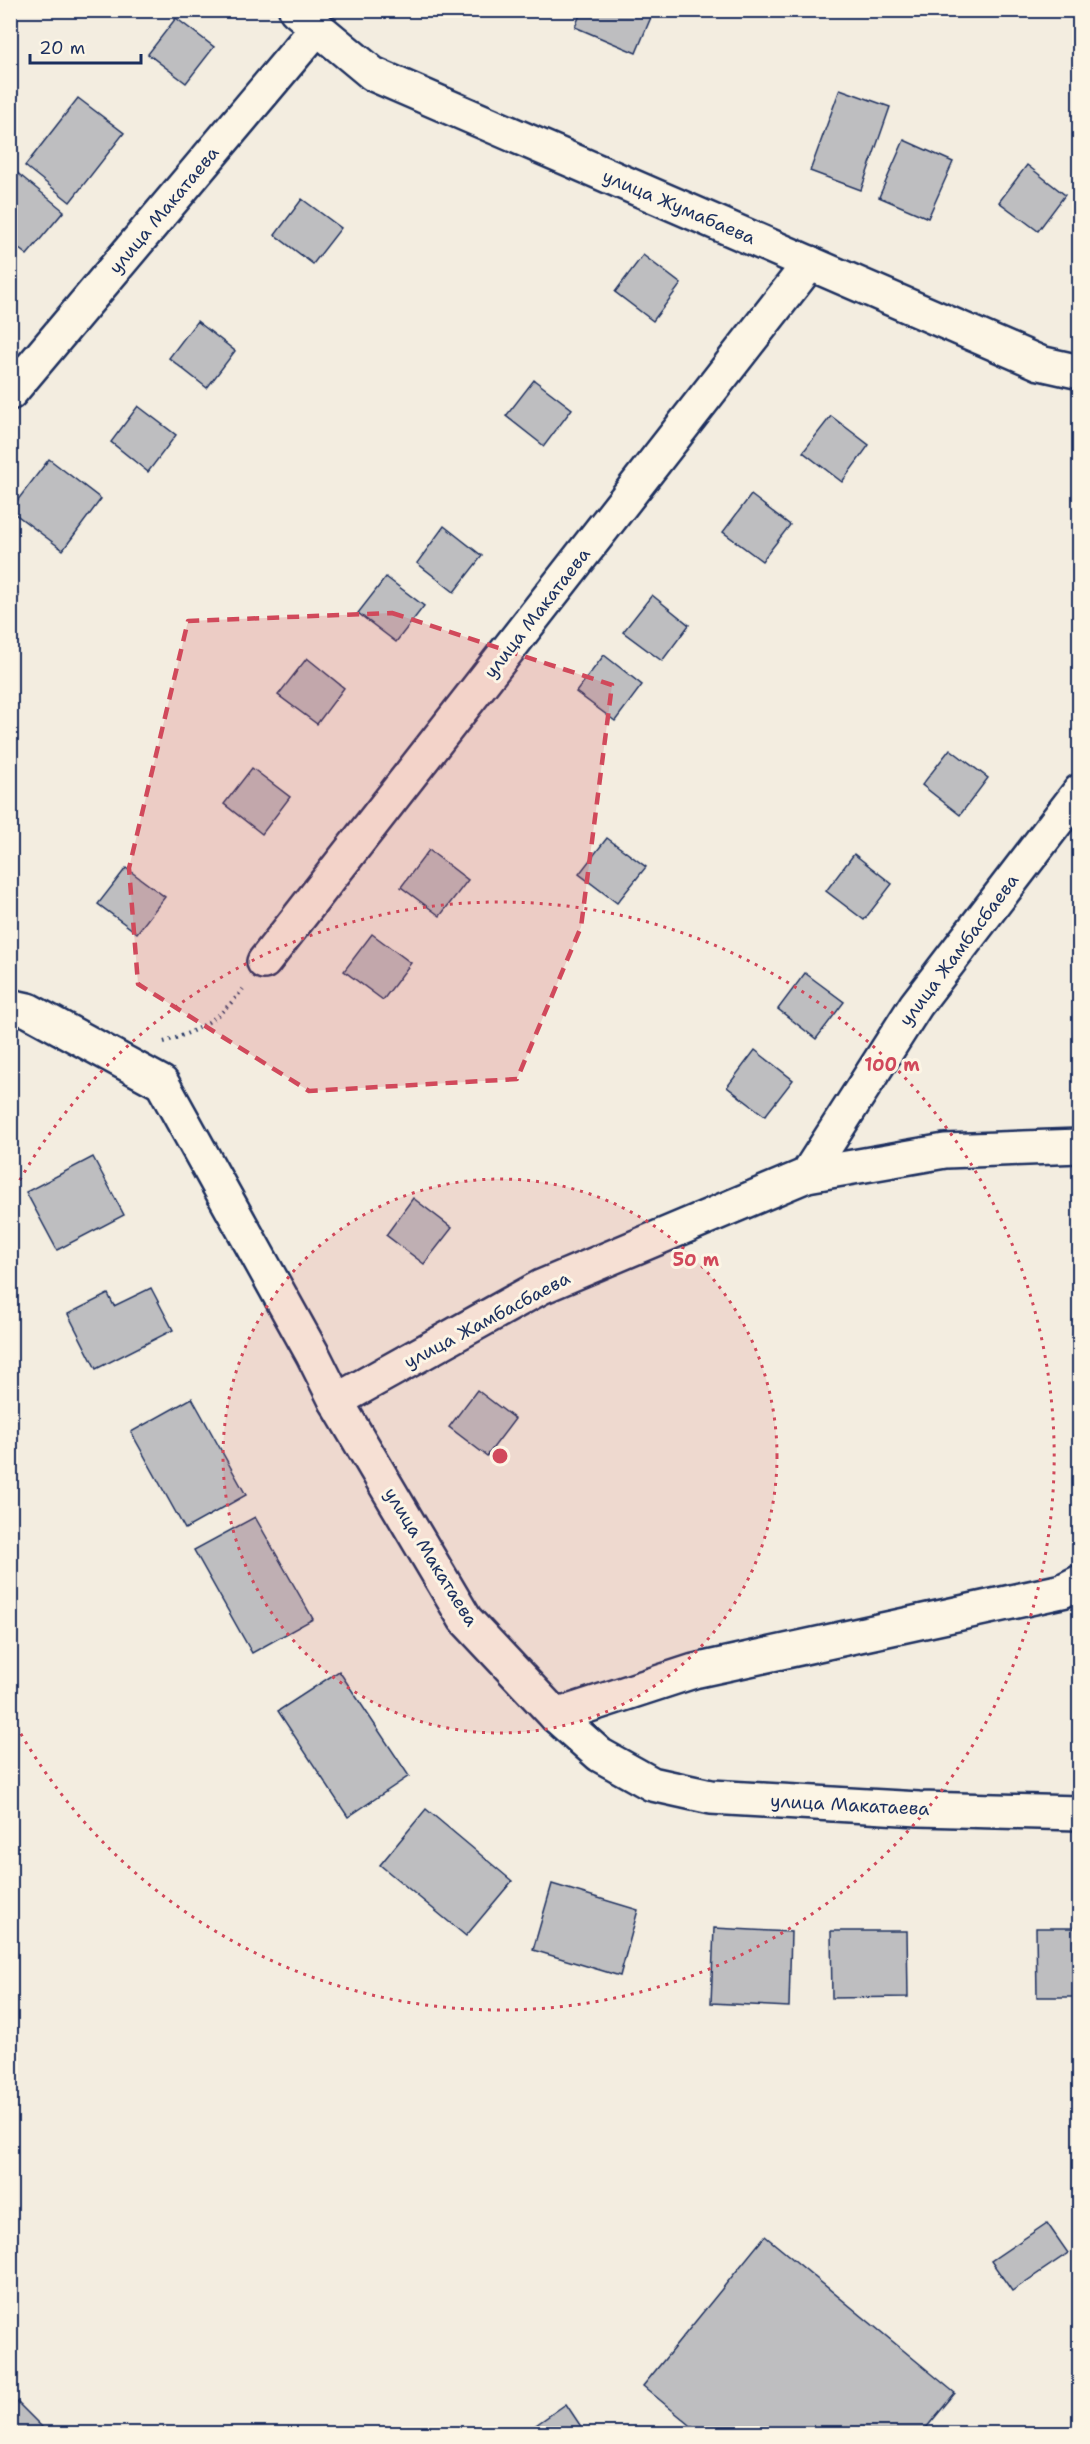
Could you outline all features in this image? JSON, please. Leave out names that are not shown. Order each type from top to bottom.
[{"type":"street","name":"улица Жумабаева","points":[[306,19],[373,74],[1040,363],[1080,372]]},
{"type":"street","name":"улица Макатаева","points":[[10,393],[306,19]]},
{"type":"street","name":"улица Макатаева","points":[[264,962],[810,263]]},
{"type":"street","name":"улица Жамбасбаева","points":[[807,1175],[916,1005],[1080,791]]},
{"type":"street","name":"улица Макатаева","points":[[10,1006],[28,1010],[162,1083],[314,1355],[336,1401],[465,1619],[556,1716],[600,1755],[652,1784],[711,1797],[920,1809],[1080,1813]]},
{"type":"street","name":"улица Жамбасбаева","points":[[336,1401],[541,1287],[807,1175],[945,1151],[1080,1146]]},
{"type":"street","points":[[556,1716],[694,1671],[1062,1591],[1080,1582]]},
{"type":"path","points":[[161,1043],[183,1036],[207,1024],[228,1008],[264,962]]},
{"type":"highlighted area","points":[[392,613],[612,685],[581,927],[517,1079],[309,1091],[138,984],[129,868],[188,621]]},
{"type":"building","points":[[582,10],[654,10],[636,53],[575,27]]},
{"type":"building","points":[[176,18],[214,47],[186,83],[148,54]]},
{"type":"building","points":[[840,89],[890,107],[861,190],[810,171]]},
{"type":"building","points":[[78,98],[124,133],[70,202],[25,166]]},
{"type":"building","points":[[904,140],[953,162],[928,218],[879,197]]},
{"type":"building","points":[[1027,165],[1065,195],[1038,231],[999,202]]},
{"type":"building","points":[[15,171],[64,211],[27,255],[10,242],[10,177]]},
{"type":"building","points":[[302,199],[341,228],[313,264],[275,235]]},
{"type":"building","points":[[643,255],[681,284],[653,321],[615,292]]},
{"type":"building","points":[[197,321],[235,351],[207,388],[169,358]]},
{"type":"building","points":[[534,380],[572,409],[544,446],[506,416]]},
{"type":"building","points":[[138,406],[176,435],[148,472],[111,442]]},
{"type":"building","points":[[831,416],[869,445],[842,482],[803,452]]},
{"type":"building","points":[[49,459],[101,499],[63,550],[10,510]]},
{"type":"building","points":[[751,495],[790,525],[762,561],[723,532]]},
{"type":"building","points":[[444,526],[482,556],[454,592],[417,563]]},
{"type":"building","points":[[386,577],[424,606],[396,642],[358,613]]},
{"type":"building","points":[[10,589],[19,596],[10,607]]},
{"type":"building","points":[[652,595],[689,625],[662,661],[623,632]]},
{"type":"building","points":[[604,655],[642,685],[615,721],[576,692]]},
{"type":"building","points":[[307,658],[344,688],[317,724],[278,695]]},
{"type":"building","points":[[950,749],[988,778],[960,815],[922,785]]},
{"type":"building","points":[[252,768],[290,797],[262,834],[224,804]]},
{"type":"building","points":[[607,838],[646,867],[617,903],[579,874]]},
{"type":"building","points":[[429,850],[468,880],[440,916],[401,887]]},
{"type":"building","points":[[854,854],[892,884],[864,920],[826,891]]},
{"type":"building","points":[[126,868],[165,897],[137,933],[98,904]]},
{"type":"building","points":[[372,934],[411,963],[383,1000],[344,971]]},
{"type":"building","points":[[805,973],[844,1002],[816,1039],[778,1009]]},
{"type":"building","points":[[755,1050],[793,1080],[765,1116],[727,1087]]},
{"type":"building","points":[[93,1157],[124,1215],[57,1250],[26,1192]]},
{"type":"building","points":[[413,1198],[452,1228],[424,1264],[386,1235]]},
{"type":"building","points":[[151,1288],[173,1330],[96,1369],[68,1314],[108,1294],[114,1306]]},
{"type":"building","points":[[477,1390],[515,1419],[487,1456],[449,1427]]},
{"type":"building","points":[[192,1398],[246,1495],[185,1529],[131,1432]]},
{"type":"building","points":[[255,1517],[313,1619],[252,1653],[194,1550]]},
{"type":"building","points":[[339,1671],[409,1776],[348,1817],[278,1711]]},
{"type":"building","points":[[426,1809],[512,1881],[466,1936],[380,1865]]},
{"type":"building","points":[[552,1884],[638,1910],[620,1976],[533,1950]]},
{"type":"building","points":[[714,1928],[791,1932],[789,2007],[711,2003]]},
{"type":"building","points":[[1036,1928],[1080,1928],[1080,1997],[1037,1997]]},
{"type":"building","points":[[831,1931],[907,1931],[908,1997],[832,1998]]},
{"type":"building","points":[[1047,2223],[1068,2253],[1012,2291],[991,2261]]},
{"type":"building","points":[[765,2236],[955,2393],[921,2434],[701,2434],[643,2386]]},
{"type":"building","points":[[10,2395],[49,2434],[10,2434]]},
{"type":"building","points":[[566,2404],[586,2434],[523,2434]]}]
